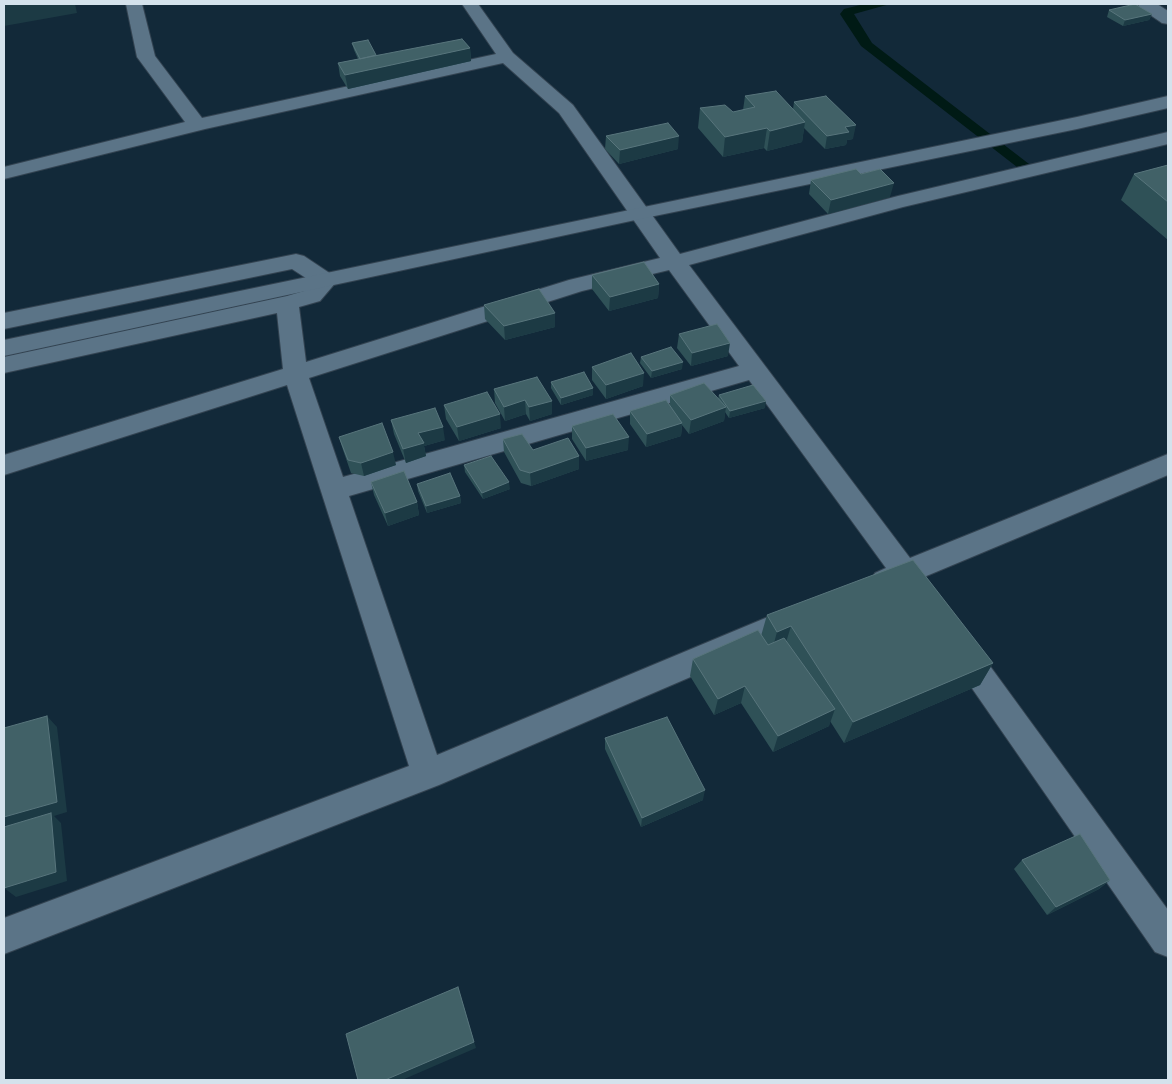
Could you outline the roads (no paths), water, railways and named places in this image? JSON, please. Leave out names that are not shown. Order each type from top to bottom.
[{"type":"street","points":[[134,4],[146,57],[197,125]]},
{"type":"street","points":[[470,4],[508,57],[566,109],[675,262],[940,620],[1168,939]]},
{"type":"street","points":[[4,173],[197,125],[508,57]]},
{"type":"street","points":[[4,348],[640,213],[1077,124],[1168,102]]},
{"type":"street","points":[[4,464],[568,287],[675,262],[908,200],[1168,138]]},
{"type":"street","points":[[4,321],[296,261],[326,281]]},
{"type":"street","points":[[4,384],[288,313],[312,296],[326,281]]},
{"type":"street","points":[[288,313],[295,372],[428,774]]},
{"type":"street","points":[[4,365],[288,313]]},
{"type":"street","points":[[334,490],[755,370]]},
{"type":"street","points":[[860,592],[1168,464]]},
{"type":"street","points":[[4,936],[428,774],[823,607]]}]
